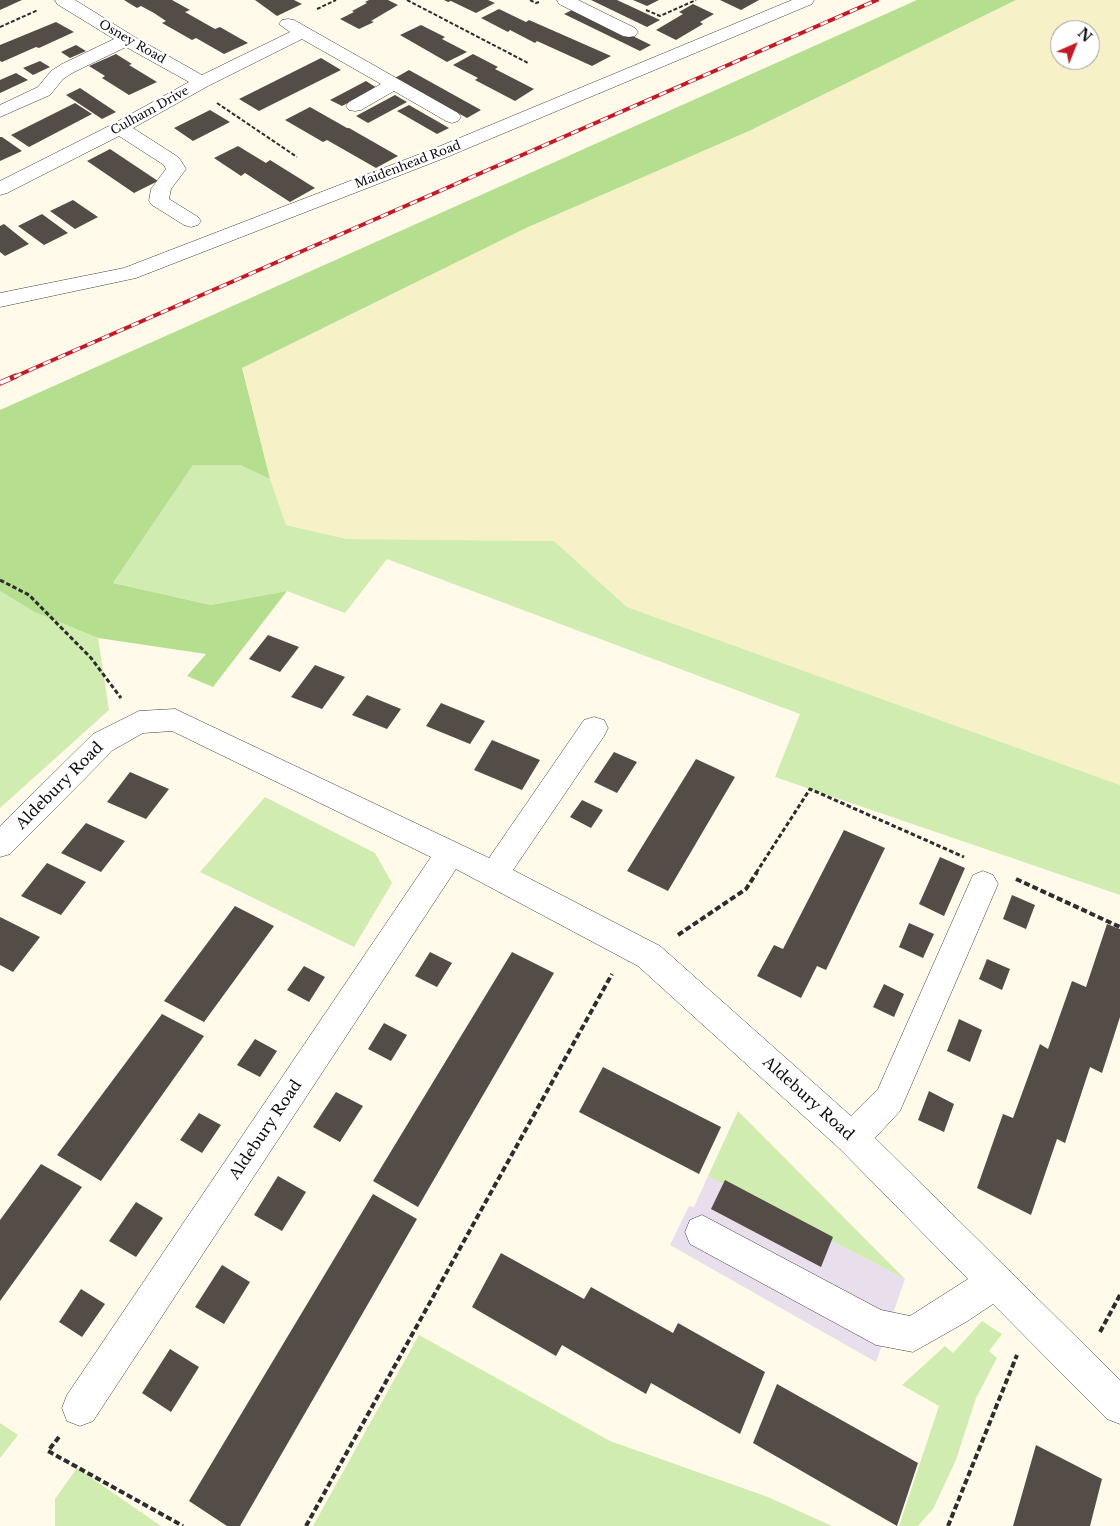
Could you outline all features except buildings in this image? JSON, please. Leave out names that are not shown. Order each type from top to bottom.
[{"type":"street","name":"Osney Road","points":[[63,0],[197,85]]},
{"type":"street","points":[[565,0],[629,32]]},
{"type":"street","name":"Maidenhead Road","points":[[0,300],[129,273],[440,153],[806,0]]},
{"type":"street","name":"Culham Drive","points":[[0,189],[120,128],[294,29],[394,84]]},
{"type":"street","points":[[0,112],[44,91],[57,75],[68,68],[127,40]]},
{"type":"street","points":[[355,106],[394,84],[452,116]]},
{"type":"street","points":[[120,128],[170,161],[176,168],[161,189],[159,201],[191,221]]},
{"type":"street","name":"Aldebury Road","points":[[0,845],[103,742],[139,722],[175,720],[451,852],[638,950],[852,1138],[1120,1406]]},
{"type":"street","points":[[494,874],[594,728]]},
{"type":"street","name":"Aldebury Road","points":[[80,1408],[451,852]]},
{"type":"street","points":[[852,1138],[889,1100],[983,884]]},
{"type":"street","points":[[702,1232],[876,1327],[912,1334],[954,1310],[995,1281]]},
{"type":"path","points":[[407,0],[528,63]]},
{"type":"path","points":[[642,8],[660,16],[696,0]]},
{"type":"path","points":[[0,27],[42,8]]},
{"type":"path","points":[[197,85],[298,156]]},
{"type":"path","points":[[0,580],[29,595],[91,658],[139,722]]},
{"type":"path","points":[[306,1526],[638,950],[746,889],[810,789]]},
{"type":"path","points":[[948,1526],[1032,1318]]},
{"type":"path","points":[[80,1408],[48,1451],[183,1526]]},
{"type":"shaded area","points":[[1016,0],[1120,0],[1120,785],[627,607],[554,541],[348,539],[286,525],[270,479],[242,368],[526,228],[749,131]]},
{"type":"shaded area","points":[[708,1176],[905,1279],[876,1362],[670,1245],[689,1206],[694,1207]]},
{"type":"green space","points":[[917,0],[1016,0],[749,131],[526,228],[242,368],[270,479],[240,465],[193,465],[113,583],[211,605],[287,591],[213,687],[187,676],[206,654],[98,638],[35,612],[0,591],[0,410]]},
{"type":"green space","points":[[193,465],[240,465],[270,479],[286,525],[347,539],[554,541],[627,607],[1120,785],[1120,895],[775,777],[800,714],[387,559],[345,613],[287,591],[211,605],[113,583]]},
{"type":"green space","points":[[0,591],[36,612],[98,638],[109,710],[0,808]]},
{"type":"green space","points":[[265,797],[375,853],[392,883],[354,947],[200,872]]},
{"type":"green space","points":[[738,1111],[905,1279],[708,1176]]},
{"type":"green space","points":[[982,1321],[1002,1334],[989,1351],[997,1358],[976,1398],[956,1460],[933,1509],[918,1526],[899,1526],[939,1406],[902,1385],[945,1346],[953,1353]]},
{"type":"green space","points":[[419,1335],[610,1441],[768,1497],[832,1526],[313,1526]]},
{"type":"green space","points":[[0,1423],[18,1435],[0,1458]]},
{"type":"green space","points":[[77,1468],[161,1526],[55,1526],[55,1499]]},
{"type":"railway","points":[[14,377],[877,0]]},
{"type":"railway","points":[[0,383],[16,376]]}]
